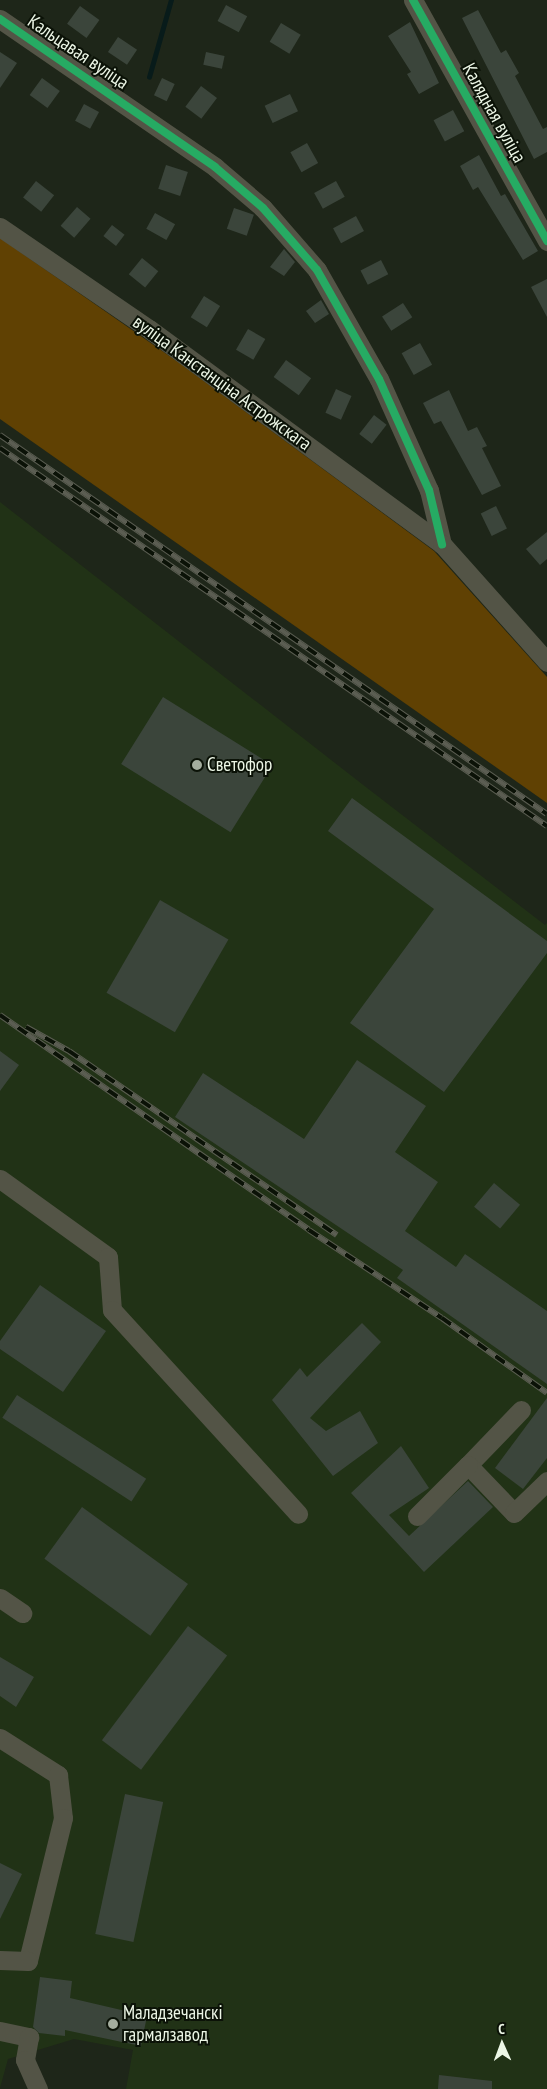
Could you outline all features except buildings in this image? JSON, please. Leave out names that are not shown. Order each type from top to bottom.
[{"type":"street","name":"Калядная вуліца","points":[[415,2],[547,241]]},
{"type":"street","name":"Кальцавая вуліца","points":[[0,19],[137,112]]},
{"type":"street","name":"вуліца Канстанціна Астрожскага","points":[[137,112],[215,167],[264,208],[317,270],[379,379],[429,490],[442,544]]},
{"type":"street","name":"вуліца Канстанціна Астрожскага","points":[[0,227],[149,329],[442,544],[547,662]]},
{"type":"street","points":[[0,1178],[108,1256],[112,1310],[298,1514]]},
{"type":"street","points":[[417,1516],[521,1410]]},
{"type":"street","points":[[468,1465],[514,1513],[547,1481]]},
{"type":"street","points":[[0,1598],[22,1613]]},
{"type":"street","points":[[0,1738],[58,1775],[63,1818],[28,1962],[0,1960]]},
{"type":"street","points":[[0,2031],[29,2037],[25,2060],[38,2089]]},
{"type":"shaded area","points":[[0,238],[178,362],[434,551],[547,677],[547,803],[0,419]]},
{"type":"shaded area","points":[[0,502],[545,925],[547,923],[547,2089],[126,2089],[133,2050],[74,2039],[8,2059],[0,2088]]},
{"type":"waterway","points":[[149,77],[171,0]]},
{"type":"railway","points":[[0,435],[547,814]]},
{"type":"railway","points":[[0,448],[547,826]]},
{"type":"railway","points":[[0,1015],[309,1230],[442,1318],[547,1393]]},
{"type":"railway","points":[[26,1027],[69,1051],[337,1235]]},
{"type":"cycle path","points":[[413,0],[547,241]]},
{"type":"cycle path","points":[[0,19],[215,167],[263,208],[317,270],[379,379],[429,490],[442,544]]},
{"type":"place","name":"Светофор","points":[[197,765]]},
{"type":"place","name":"Маладзечанскі гармалзавод","points":[[113,2024]]}]
